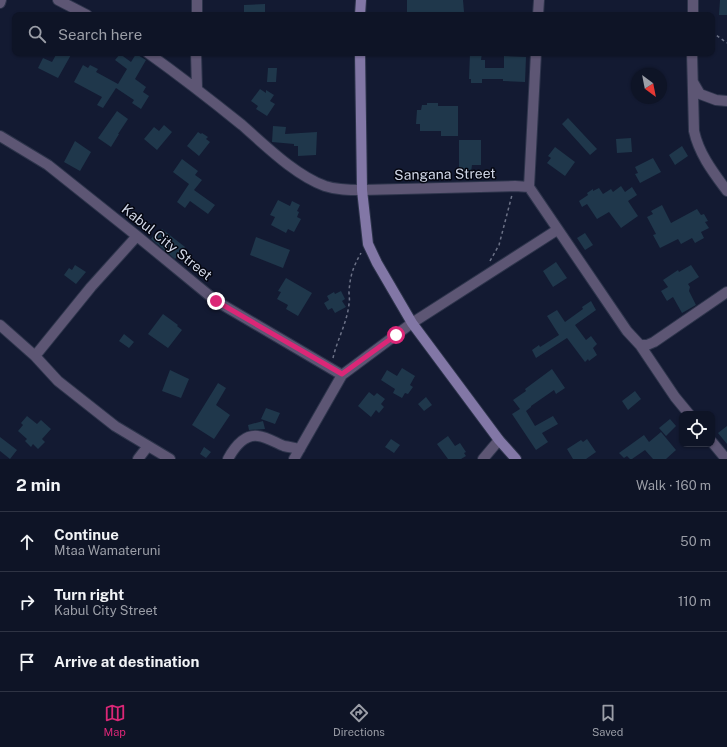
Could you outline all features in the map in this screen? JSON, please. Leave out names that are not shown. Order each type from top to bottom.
[{"type":"street","points":[[58,0],[81,12]]},
{"type":"street","points":[[197,0],[197,12]]},
{"type":"street","points":[[360,12],[361,0]]},
{"type":"street","points":[[538,12],[539,0]]},
{"type":"street","points":[[693,0],[693,12]]},
{"type":"street","name":"Sangana Street","points":[[152,56],[197,88],[286,162],[306,176],[325,186],[362,190],[515,186],[529,187]]},
{"type":"street","points":[[196,56],[197,88]]},
{"type":"street","points":[[360,56],[362,190],[368,244],[377,263],[412,323],[499,440],[516,459]]},
{"type":"street","points":[[536,56],[529,187],[627,331],[640,345],[675,397],[687,411]]},
{"type":"street","points":[[692,56],[694,130],[696,140],[705,160],[727,191]]},
{"type":"street","points":[[692,81],[700,94],[716,100],[727,101]]},
{"type":"street","name":"Kabul City Street","points":[[0,136],[48,165],[216,301],[342,374]]},
{"type":"street","points":[[294,459],[342,374],[412,323],[557,230]]},
{"type":"street","points":[[35,356],[91,287],[137,236]]},
{"type":"street","points":[[640,345],[647,345],[654,342],[727,292]]},
{"type":"street","points":[[0,325],[35,356],[58,381],[103,417],[115,426],[170,459]]},
{"type":"street","points":[[228,459],[234,449],[243,440],[251,436],[258,436],[284,446],[300,449]]},
{"type":"street","points":[[483,459],[499,440]]},
{"type":"street","points":[[138,459],[148,446]]},
{"type":"street","points":[[715,446],[726,459]]},
{"type":"path","points":[[715,34],[727,43]]},
{"type":"path","points":[[487,266],[499,245],[515,186]]},
{"type":"path","points":[[331,368],[335,347],[346,320],[350,303],[349,292],[353,266],[368,244]]},
{"type":"building","points":[[407,0],[463,0],[464,12],[407,12]]},
{"type":"building","points":[[720,0],[727,0],[727,15],[719,15]]},
{"type":"building","points":[[265,4],[265,12],[244,12],[244,5]]},
{"type":"building","points":[[55,56],[70,56],[58,78],[38,68],[43,58],[52,62]]},
{"type":"building","points":[[118,56],[123,56],[131,62],[135,56],[139,56],[146,60],[135,79],[146,87],[143,92],[149,96],[141,109],[132,103],[134,100],[116,88],[103,108],[97,105],[102,97],[74,82],[83,65],[88,68],[90,65],[98,69],[96,72],[118,84],[127,69],[115,60]]},
{"type":"building","points":[[470,56],[482,56],[481,60],[485,60],[485,68],[504,68],[504,56],[526,57],[525,82],[503,81],[503,79],[482,79],[482,83],[471,83],[471,79],[469,79]]},
{"type":"building","points":[[268,68],[277,68],[276,82],[267,82]]},
{"type":"building","points":[[260,89],[266,93],[266,90],[274,95],[270,101],[275,104],[267,116],[256,109],[258,106],[251,101]]},
{"type":"building","points":[[427,103],[438,103],[438,106],[458,106],[458,136],[441,136],[441,131],[420,131],[420,124],[416,124],[417,110],[421,110],[422,105],[427,105]]},
{"type":"building","points":[[117,111],[128,119],[111,147],[98,138]]},
{"type":"building","points":[[568,118],[597,149],[590,155],[562,124]]},
{"type":"building","points":[[164,125],[172,132],[157,150],[144,139],[154,127],[159,131]]},
{"type":"building","points":[[273,126],[286,127],[285,134],[317,132],[316,155],[298,156],[298,146],[294,146],[294,144],[272,142]]},
{"type":"building","points":[[198,132],[208,137],[206,139],[210,142],[199,156],[187,146]]},
{"type":"building","points":[[631,138],[632,152],[617,153],[616,139]]},
{"type":"building","points":[[459,140],[481,140],[481,165],[472,165],[470,179],[459,178]]},
{"type":"building","points":[[75,141],[91,152],[80,171],[64,162]]},
{"type":"building","points":[[682,146],[688,156],[675,165],[669,155]]},
{"type":"building","points":[[555,147],[575,162],[565,176],[547,163],[551,158],[548,156]]},
{"type":"building","points":[[653,158],[661,172],[640,183],[635,174],[638,173],[635,167]]},
{"type":"building","points":[[182,159],[198,171],[195,175],[202,180],[194,190],[215,205],[208,214],[190,201],[185,208],[177,202],[189,184],[173,172]]},
{"type":"building","points":[[621,186],[625,192],[632,187],[637,195],[628,201],[638,216],[621,228],[609,212],[597,219],[587,204],[582,207],[579,201],[588,195],[587,193],[593,189],[593,191],[599,188],[603,194],[611,189],[613,192]]},
{"type":"building","points":[[278,200],[290,206],[292,201],[300,205],[297,211],[299,212],[297,217],[301,219],[294,232],[288,229],[286,233],[271,225],[275,217],[270,215]]},
{"type":"building","points":[[662,205],[671,223],[697,209],[701,215],[704,214],[708,221],[705,222],[709,228],[701,232],[704,238],[695,243],[692,238],[681,244],[678,239],[660,248],[653,235],[656,234],[647,217],[653,214],[651,211]]},
{"type":"building","points":[[162,229],[185,247],[175,259],[151,239],[157,231],[159,232]]},
{"type":"building","points":[[585,233],[593,245],[585,250],[577,238]]},
{"type":"building","points":[[256,237],[290,250],[283,268],[250,255]]},
{"type":"building","points":[[556,262],[567,278],[553,287],[543,271]]},
{"type":"building","points":[[75,265],[86,272],[76,284],[64,275],[69,268],[72,270]]},
{"type":"building","points":[[691,265],[699,277],[688,284],[690,287],[689,291],[696,305],[682,313],[673,297],[667,301],[661,291],[668,287],[663,280],[678,270],[679,272]]},
{"type":"building","points":[[286,278],[312,293],[298,316],[286,309],[288,305],[277,299],[281,292],[278,291]]},
{"type":"building","points":[[341,291],[345,299],[342,301],[346,307],[335,313],[332,308],[328,310],[324,303],[329,300],[327,296],[334,292],[335,294]]},
{"type":"building","points":[[591,301],[596,310],[575,325],[586,340],[591,336],[597,344],[593,348],[597,355],[585,362],[567,338],[536,358],[532,350],[539,345],[540,347],[559,335],[547,316],[557,310],[565,322]]},
{"type":"building","points":[[163,314],[178,325],[177,326],[182,330],[168,348],[148,334]]},
{"type":"building","points":[[124,334],[134,342],[129,348],[119,341]]},
{"type":"building","points":[[402,368],[415,376],[410,385],[413,387],[408,394],[405,393],[402,398],[393,393],[395,389],[381,380],[387,370],[397,376]]},
{"type":"building","points":[[552,369],[565,388],[556,394],[554,390],[526,411],[535,426],[553,416],[558,424],[542,433],[548,442],[536,450],[512,414],[520,409],[513,400]]},
{"type":"building","points":[[170,370],[189,379],[181,398],[162,391]]},
{"type":"building","points":[[218,383],[226,388],[216,405],[230,415],[214,439],[192,425]]},
{"type":"building","points":[[635,391],[641,399],[628,410],[622,401]]},
{"type":"building","points":[[369,392],[374,396],[377,393],[385,399],[381,404],[384,407],[379,413],[376,410],[371,417],[358,406]]},
{"type":"building","points":[[426,397],[432,405],[424,411],[418,404]]},
{"type":"building","points":[[266,408],[280,413],[275,424],[261,419]]},
{"type":"building","points":[[27,416],[37,424],[41,420],[51,429],[42,439],[45,442],[38,449],[33,444],[31,447],[25,441],[27,439],[18,431],[23,425],[21,423]]},
{"type":"building","points":[[670,419],[676,426],[666,436],[659,428]]},
{"type":"building","points":[[263,421],[265,429],[249,430],[248,425]]},
{"type":"building","points":[[727,426],[727,444],[718,433]]},
{"type":"building","points":[[661,432],[676,450],[666,459],[653,459],[645,450],[632,459],[627,456],[624,458],[619,453],[644,435],[649,442]]},
{"type":"building","points":[[448,436],[455,446],[460,443],[466,452],[464,453],[466,456],[461,459],[448,459],[437,444]]},
{"type":"building","points":[[0,437],[17,450],[10,459],[0,451]]},
{"type":"building","points":[[391,439],[400,445],[394,453],[385,447]]},
{"type":"building","points":[[587,439],[596,452],[586,459],[573,459],[567,449],[581,440],[583,442]]},
{"type":"building","points":[[204,447],[211,452],[206,458],[200,454]]},
{"type":"route","points":[[216,301],[342,374],[396,335]]}]
